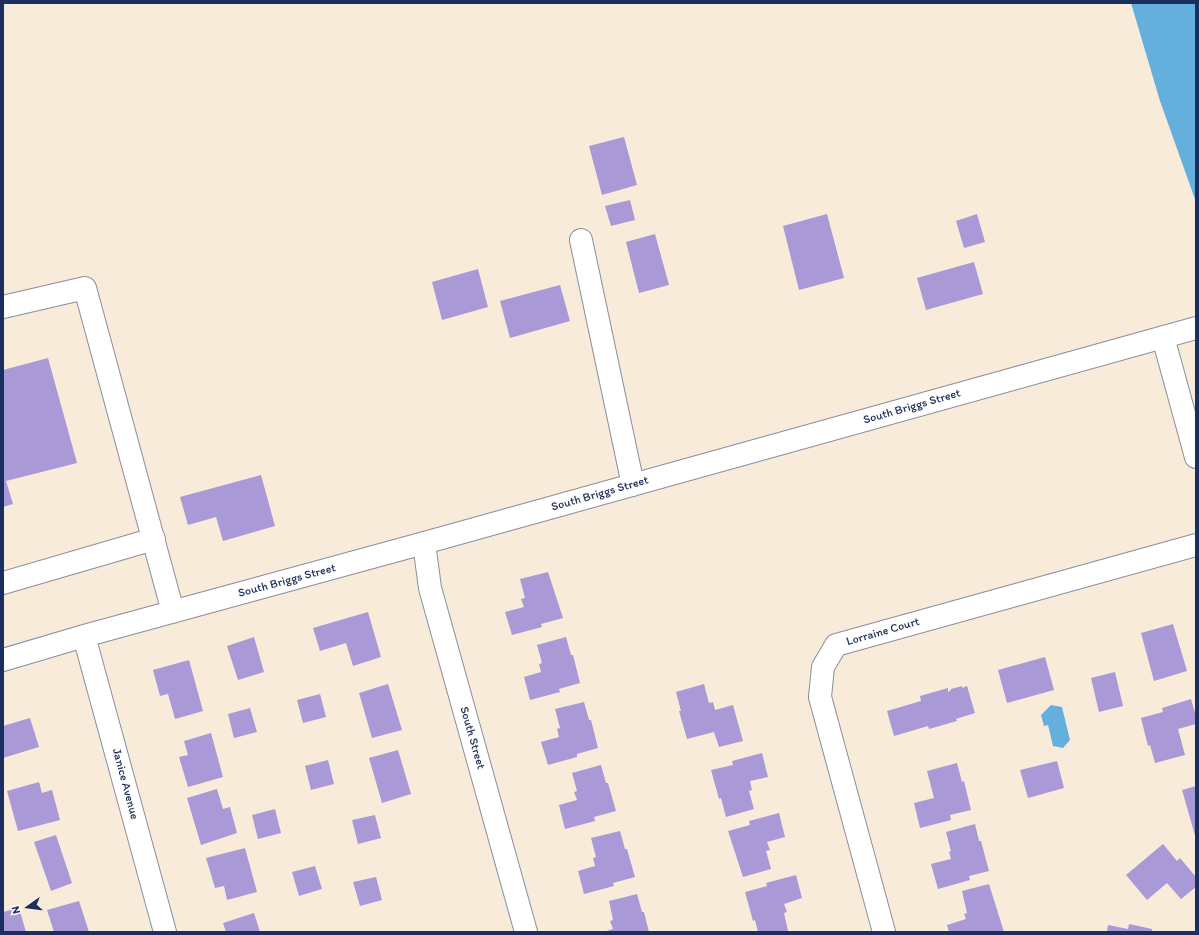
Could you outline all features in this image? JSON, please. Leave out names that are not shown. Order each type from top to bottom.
[{"type":"street","points":[[581,240],[633,485]]},
{"type":"street","points":[[3,308],[85,288],[173,612]]},
{"type":"street","name":"South Briggs Street","points":[[3,660],[84,636],[1196,328]]},
{"type":"street","points":[[1163,337],[1196,457]]},
{"type":"street","points":[[3,583],[154,540]]},
{"type":"street","name":"South Street","points":[[424,543],[430,588],[526,932]]},
{"type":"street","name":"Lorraine Court","points":[[884,932],[820,697],[822,668],[836,645],[1196,545]]},
{"type":"street","name":"Janice Avenue","points":[[84,636],[166,932]]},
{"type":"water","points":[[1131,3],[1196,3],[1196,202],[1160,101]]},
{"type":"water","points":[[1051,705],[1062,707],[1070,740],[1063,748],[1053,746],[1048,725],[1044,726],[1041,715]]},
{"type":"building","points":[[624,137],[637,185],[602,195],[589,146]]},
{"type":"building","points":[[630,200],[635,220],[611,226],[605,206]]},
{"type":"building","points":[[827,214],[844,278],[799,290],[783,226]]},
{"type":"building","points":[[977,214],[985,242],[964,248],[956,221]]},
{"type":"building","points":[[655,234],[669,285],[639,293],[626,242]]},
{"type":"building","points":[[974,262],[983,294],[926,310],[917,278]]},
{"type":"building","points":[[478,269],[488,307],[442,320],[432,282]]},
{"type":"building","points":[[560,285],[570,321],[510,338],[500,301]]},
{"type":"building","points":[[48,358],[77,463],[6,481],[13,504],[3,507],[3,370]]},
{"type":"building","points":[[261,475],[275,526],[223,541],[216,517],[188,525],[180,497]]},
{"type":"building","points":[[548,572],[563,618],[541,624],[542,627],[512,635],[505,612],[524,607],[521,599],[525,598],[520,579]]},
{"type":"building","points":[[368,612],[381,657],[353,666],[346,643],[320,651],[313,628]]},
{"type":"building","points":[[1173,624],[1187,671],[1154,681],[1141,633]]},
{"type":"building","points":[[254,637],[264,672],[238,680],[227,646]]},
{"type":"building","points":[[566,637],[571,655],[573,655],[580,683],[559,689],[560,692],[530,700],[524,677],[541,672],[539,664],[542,663],[537,645]]},
{"type":"building","points":[[1045,657],[1054,690],[1007,703],[998,670]]},
{"type":"building","points":[[189,660],[203,711],[175,719],[168,694],[160,696],[153,670]]},
{"type":"building","points":[[1115,672],[1123,706],[1099,712],[1091,678]]},
{"type":"building","points":[[388,684],[402,730],[372,738],[359,693]]},
{"type":"building","points":[[704,684],[709,703],[713,702],[715,710],[733,705],[743,741],[719,747],[714,732],[687,739],[679,711],[681,711],[676,692]]},
{"type":"building","points":[[962,686],[962,688],[967,686],[975,713],[956,719],[957,721],[929,729],[928,726],[894,736],[887,711],[921,701],[920,696],[948,688],[948,692],[951,689]]},
{"type":"building","points":[[320,694],[326,717],[303,723],[297,700]]},
{"type":"building","points":[[1191,699],[1196,716],[1196,724],[1178,729],[1185,755],[1155,763],[1150,745],[1148,746],[1141,718],[1163,712],[1162,708]]},
{"type":"building","points":[[584,702],[589,720],[591,720],[598,748],[577,754],[577,757],[548,765],[541,742],[559,737],[557,729],[560,728],[555,709]]},
{"type":"building","points":[[250,708],[257,732],[234,738],[228,714]]},
{"type":"building","points":[[30,718],[39,747],[3,758],[3,726]]},
{"type":"building","points":[[211,733],[223,777],[188,787],[179,757],[188,755],[184,741]]},
{"type":"building","points":[[398,750],[411,794],[382,803],[369,758]]},
{"type":"building","points":[[762,753],[768,777],[750,781],[752,790],[749,791],[754,809],[726,817],[711,770],[733,765],[732,761]]},
{"type":"building","points":[[328,760],[334,784],[311,790],[305,766]]},
{"type":"building","points":[[1057,761],[1064,788],[1028,798],[1020,770]]},
{"type":"building","points":[[957,763],[962,782],[964,781],[971,810],[950,815],[951,820],[920,828],[914,803],[934,798],[927,771]]},
{"type":"building","points":[[601,765],[616,811],[594,817],[595,821],[565,829],[559,805],[577,800],[574,792],[577,791],[572,773]]},
{"type":"building","points":[[39,782],[42,793],[52,790],[60,820],[18,831],[7,791]]},
{"type":"building","points":[[1196,786],[1196,839],[1182,790]]},
{"type":"building","points":[[217,789],[223,809],[230,807],[237,833],[201,845],[187,798]]},
{"type":"building","points":[[275,809],[281,833],[258,839],[252,815]]},
{"type":"building","points":[[779,813],[785,837],[767,842],[770,850],[766,851],[771,869],[743,877],[728,831],[750,825],[749,821]]},
{"type":"building","points":[[375,815],[381,838],[358,844],[352,820]]},
{"type":"building","points":[[975,824],[989,871],[969,876],[970,880],[938,889],[931,864],[951,859],[949,852],[951,851],[946,832]]},
{"type":"building","points":[[620,831],[635,877],[613,883],[614,886],[584,894],[578,871],[595,866],[593,858],[596,857],[591,838]]},
{"type":"building","points":[[56,835],[72,883],[51,891],[34,842]]},
{"type":"building","points":[[1163,844],[1177,861],[1180,858],[1196,877],[1196,887],[1181,899],[1167,883],[1147,900],[1126,875]]},
{"type":"building","points":[[245,848],[257,892],[227,900],[224,886],[215,888],[206,858]]},
{"type":"building","points":[[315,866],[322,889],[299,896],[292,872]]},
{"type":"building","points":[[796,875],[802,898],[784,904],[787,912],[784,913],[788,931],[758,932],[755,920],[753,921],[745,892],[767,886],[766,883]]},
{"type":"building","points":[[376,877],[382,900],[360,906],[353,882]]},
{"type":"building","points":[[989,884],[1004,932],[949,932],[947,925],[966,919],[964,914],[967,913],[962,891]]},
{"type":"building","points":[[637,894],[642,912],[644,912],[649,932],[603,932],[613,929],[610,921],[613,920],[609,901]]},
{"type":"building","points":[[79,901],[89,932],[54,932],[47,910]]},
{"type":"building","points":[[19,908],[26,932],[3,932],[3,912]]},
{"type":"building","points":[[254,913],[260,932],[226,932],[223,923]]},
{"type":"building","points":[[1129,924],[1152,929],[1152,932],[1107,932],[1108,925],[1128,929]]}]
